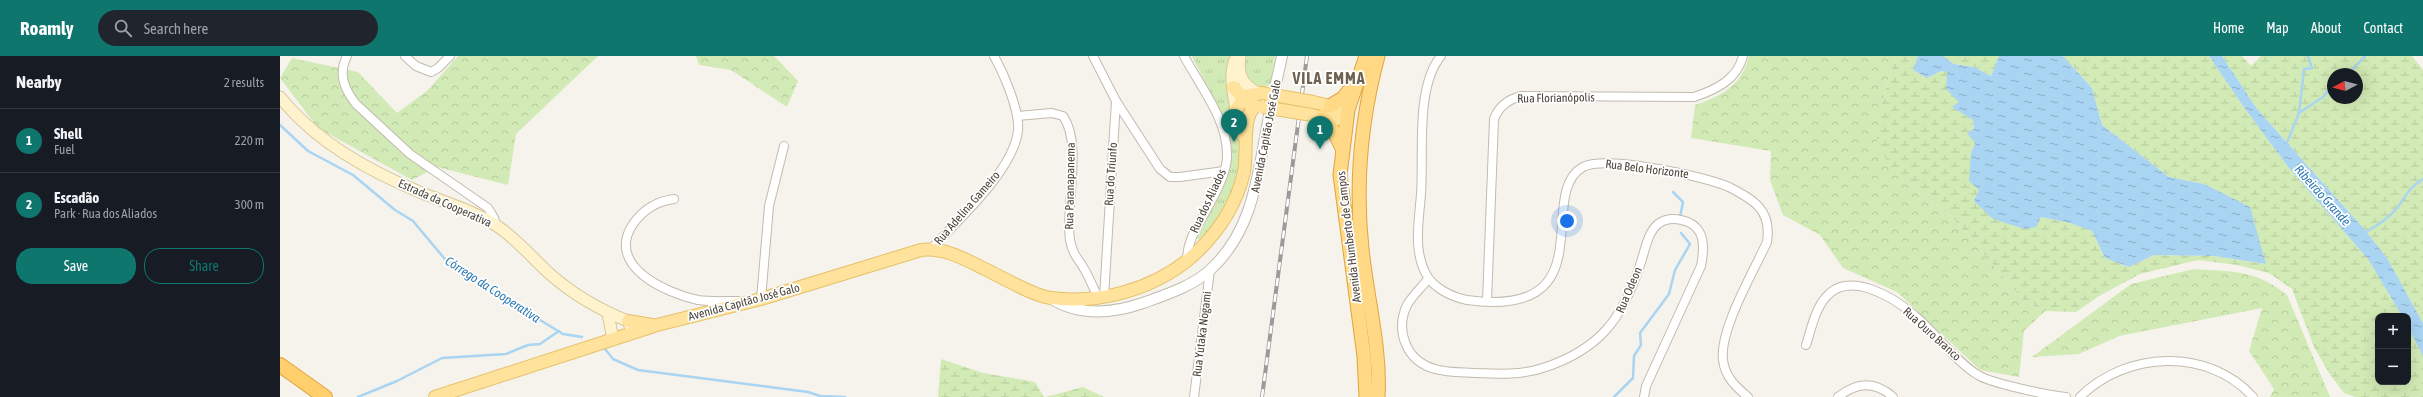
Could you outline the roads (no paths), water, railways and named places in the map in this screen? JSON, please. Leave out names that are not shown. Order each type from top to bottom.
[{"type":"highway","name":"Avenida Humberto de Campos","points":[[1366,56],[1357,79],[1348,116],[1342,148],[1340,175],[1364,356],[1366,397]]},
{"type":"highway","name":"Avenida Humberto de Campos","points":[[1378,56],[1367,106],[1358,192],[1362,250],[1379,369],[1378,397]]},
{"type":"highway","points":[[1330,106],[1343,98],[1357,79]]},
{"type":"highway","points":[[1362,143],[1348,116],[1367,106]]},
{"type":"highway","points":[[1316,116],[1333,130],[1342,148]]},
{"type":"highway","points":[[1340,175],[1346,192],[1358,192]]},
{"type":"highway","points":[[280,366],[320,394]]},
{"type":"main road","points":[[1238,56],[1232,67],[1233,88],[1239,104],[1247,156]]},
{"type":"main road","points":[[1238,56],[1240,74],[1246,86],[1260,93],[1330,106],[1348,116]]},
{"type":"main road","points":[[1239,104],[1246,96],[1260,93]]},
{"type":"main road","name":"Estrada da Cooperativa","points":[[280,97],[307,128],[343,152],[390,179],[496,225],[515,239],[551,275],[573,292],[608,314],[628,321]]},
{"type":"main road","points":[[1239,104],[1316,116],[1348,116]]},
{"type":"main road","points":[[1247,156],[1247,121],[1249,112],[1259,107]]},
{"type":"main road","name":"Avenida Capitão José Galo","points":[[435,397],[657,325],[760,297],[908,253],[931,249],[952,253],[1050,298],[1101,297],[1150,284],[1187,260],[1216,232],[1226,218],[1240,188],[1247,156]]},
{"type":"main road","points":[[608,314],[613,339]]},
{"type":"main road","points":[[632,333],[628,321],[657,325]]},
{"type":"street","points":[[347,56],[342,77],[349,95],[356,104],[410,154],[488,208],[496,225]]},
{"type":"street","points":[[405,56],[416,66],[431,72],[438,68],[450,56]]},
{"type":"street","name":"Rua Adelina Gameiro","points":[[931,249],[996,179],[1012,149],[1018,132],[1018,116],[999,65],[994,56]]},
{"type":"street","points":[[1093,56],[1116,101],[1160,169],[1170,177],[1194,177],[1224,171]]},
{"type":"street","name":"Rua dos Aliados","points":[[1184,56],[1220,122],[1226,141],[1227,157],[1224,171],[1209,206],[1189,241],[1187,260]]},
{"type":"street","name":"Avenida Capitão José Galo","points":[[1050,298],[1061,305],[1076,310],[1089,312],[1112,310],[1137,305],[1170,293],[1210,270],[1234,243],[1244,224],[1255,196],[1282,56]]},
{"type":"street","points":[[1428,279],[1419,254],[1418,232],[1424,105],[1432,72],[1442,56]]},
{"type":"street","name":"Rua Florianópolis","points":[[1487,301],[1494,119],[1497,111],[1504,104],[1512,98],[1522,96],[1694,97],[1714,90],[1730,79],[1741,63],[1743,56]]},
{"type":"street","name":"Rua do Triunfo","points":[[1101,297],[1116,101]]},
{"type":"street","name":"Rua Paranapanema","points":[[1018,116],[1052,113],[1063,116],[1068,124],[1071,133],[1072,169],[1070,237],[1075,258],[1086,271],[1101,297]]},
{"type":"street","points":[[674,199],[654,205],[636,219],[630,229],[626,241],[627,255],[631,264],[654,283],[670,291],[700,300],[738,301],[760,297],[769,206],[784,146]]},
{"type":"street","name":"Rua Belo Horizonte","points":[[1428,279],[1448,294],[1458,298],[1487,301],[1526,297],[1536,292],[1546,283],[1559,255],[1566,193],[1573,176],[1583,168],[1596,164],[1613,163],[1695,176],[1725,186],[1747,196],[1759,206],[1766,217],[1769,230],[1767,242],[1728,327],[1723,344],[1723,361],[1728,377],[1737,388],[1748,397]]},
{"type":"street","name":"Rua Odeon","points":[[1428,279],[1408,303],[1402,319],[1401,330],[1404,344],[1412,356],[1424,365],[1448,372],[1521,373],[1564,360],[1591,344],[1615,322],[1626,304],[1650,235],[1657,225],[1665,220],[1676,219],[1695,226],[1700,233],[1703,243],[1701,266],[1646,386],[1644,397]]},
{"type":"street","name":"Rua Yutaka Nogami","points":[[1194,397],[1210,270]]},
{"type":"street","name":"Rua Ouro Branco","points":[[1806,345],[1825,298],[1836,288],[1848,285],[1860,286],[1895,302],[1914,315],[1978,375],[2066,397]]},
{"type":"street","points":[[2080,397],[2090,386],[2114,372],[2149,362],[2175,360],[2203,365],[2226,375],[2253,397]]},
{"type":"street","points":[[1838,397],[1855,386],[1867,384],[1877,386],[1893,397]]},
{"type":"water","points":[[1918,56],[1943,56],[1954,64],[1974,67],[1991,76],[1999,56],[2063,56],[2092,88],[2102,125],[2169,177],[2204,184],[2250,207],[2266,264],[2214,256],[2154,255],[2129,267],[2105,258],[2092,231],[2070,223],[2041,217],[2036,227],[2025,229],[1993,219],[1974,201],[1979,190],[1969,181],[1971,153],[1975,143],[1967,133],[1974,129],[1973,120],[1952,107],[1959,102],[1946,89],[1947,72],[1941,71],[1927,78],[1913,70]]},
{"type":"water","name":"Ribeirão Grande","points":[[2209,56],[2222,56],[2257,109],[2365,230],[2387,258],[2423,323],[2423,356],[2411,333],[2411,313],[2400,313],[2368,259],[2289,168],[2243,106]]},
{"type":"waterway","points":[[2299,113],[2304,69],[2312,68],[2308,56]]},
{"type":"waterway","points":[[2354,68],[2365,56]]},
{"type":"waterway","points":[[2286,145],[2299,113],[2323,97],[2327,92]]},
{"type":"waterway","name":"Córrego da Cooperativa","points":[[280,125],[308,151],[353,175],[395,210],[413,221],[444,258],[494,292],[563,334],[582,337]]},
{"type":"waterway","points":[[2364,233],[2393,213],[2410,190],[2423,179]]},
{"type":"waterway","points":[[1673,192],[1683,202],[1680,217]]},
{"type":"waterway","points":[[1614,397],[1633,378],[1634,356],[1641,345],[1640,333],[1669,294],[1675,270],[1690,244],[1681,233]]},
{"type":"waterway","points":[[358,397],[397,381],[442,358],[506,354],[528,345],[540,344],[559,331]]},
{"type":"waterway","name":"Córrego da Cooperativa","points":[[605,349],[613,359],[638,370],[808,392],[820,396],[845,397]]},
{"type":"railway","points":[[1262,397],[1307,56]]},
{"type":"place","name":"Escadão","points":[[1234,142]]},
{"type":"place","name":"Shell","points":[[1320,149]]},
{"type":"district","name":"VILA EMMA","points":[[1329,78]]}]
